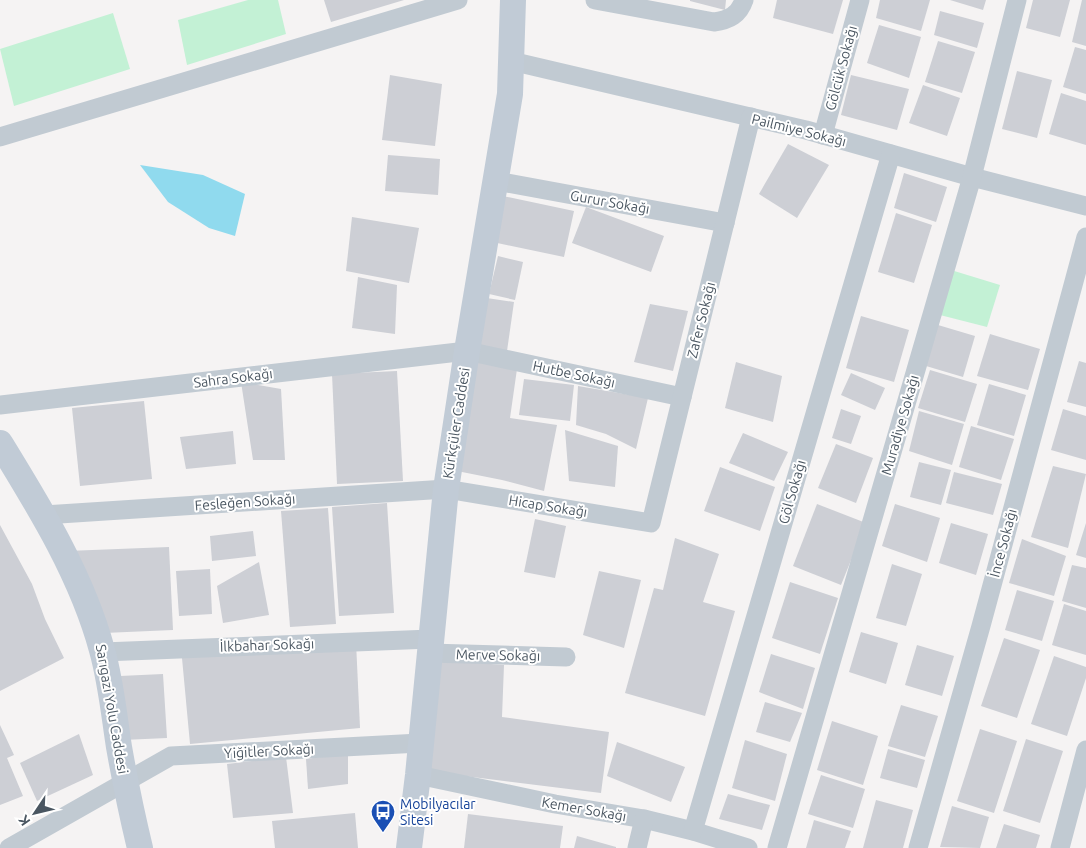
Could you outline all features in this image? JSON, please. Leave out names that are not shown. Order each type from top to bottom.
[{"type":"main road","name":"Kürkçüler Caddesi","points":[[408,848],[418,775],[446,490],[510,94],[513,0]]},
{"type":"main road","name":"Sarıgazi Yolu Caddesi","points":[[0,443],[44,515],[77,582],[97,632],[103,652],[125,781],[140,848]]},
{"type":"street","points":[[0,137],[458,0]]},
{"type":"street","points":[[596,0],[714,22],[726,21],[735,15],[742,7],[744,0]]},
{"type":"street","name":"Gölcük Sokağı","points":[[823,135],[860,0]]},
{"type":"street","name":"Muradiye Sokağı","points":[[777,848],[972,177],[1017,0]]},
{"type":"street","name":"Pailmiye Sokağı","points":[[511,61],[823,135],[972,177],[1086,206]]},
{"type":"street","name":"Zafer Sokağı","points":[[651,523],[751,117]]},
{"type":"street","name":"Göl Sokağı","points":[[693,831],[891,154]]},
{"type":"street","name":"Gurur Sokağı","points":[[496,181],[725,223]]},
{"type":"street","name":"İnce Sokağı","points":[[918,848],[986,607],[1086,237]]},
{"type":"street","name":"Hutbe Sokağı","points":[[467,351],[682,397]]},
{"type":"street","name":"Sahra Sokağı","points":[[0,405],[467,351]]},
{"type":"street","name":"Fesleğen Sokağı","points":[[44,515],[446,490]]},
{"type":"street","name":"Hicap Sokağı","points":[[446,490],[651,523]]},
{"type":"street","name":"İlkbahar Sokağı","points":[[103,652],[430,646]]},
{"type":"street","name":"Merve Sokağı","points":[[430,646],[566,657]]},
{"type":"street","name":"Yiğitler Sokağı","points":[[8,848],[171,756],[420,743]]},
{"type":"street","points":[[1060,848],[1086,750]]},
{"type":"street","name":"Kemer Sokağı","points":[[418,775],[556,804],[644,819],[693,831],[748,848]]},
{"type":"street","points":[[637,848],[644,819]]},
{"type":"green space","points":[[248,0],[278,0],[286,34],[187,65],[178,20]]},
{"type":"green space","points":[[113,13],[130,69],[14,106],[0,49]]},
{"type":"green space","points":[[951,270],[1000,285],[987,327],[940,315]]},
{"type":"water","points":[[140,165],[203,175],[245,194],[235,236],[209,228],[168,202]]},
{"type":"building","points":[[324,0],[404,0],[331,22]]},
{"type":"building","points":[[726,0],[725,10],[690,1]]},
{"type":"building","points":[[777,0],[843,0],[833,34],[773,18]]},
{"type":"building","points":[[880,0],[930,0],[921,31],[876,18]]},
{"type":"building","points":[[950,0],[986,0],[983,10]]},
{"type":"building","points":[[1033,0],[1070,0],[1060,37],[1026,28]]},
{"type":"building","points":[[1082,0],[1086,0],[1086,46],[1072,42]]},
{"type":"building","points":[[940,11],[984,23],[977,48],[934,35]]},
{"type":"building","points":[[879,25],[921,37],[909,78],[867,63]]},
{"type":"building","points":[[938,41],[975,52],[962,93],[925,82]]},
{"type":"building","points":[[1075,47],[1086,50],[1086,94],[1063,87]]},
{"type":"building","points":[[1017,71],[1052,80],[1037,138],[1002,129]]},
{"type":"building","points":[[390,75],[442,84],[435,146],[382,140]]},
{"type":"building","points":[[851,75],[909,89],[897,130],[841,115]]},
{"type":"building","points":[[923,85],[960,98],[947,136],[909,123]]},
{"type":"building","points":[[1061,93],[1086,101],[1086,145],[1049,134]]},
{"type":"building","points":[[788,144],[829,165],[797,218],[759,194]]},
{"type":"building","points":[[388,155],[440,159],[438,195],[385,191]]},
{"type":"building","points":[[904,173],[947,187],[936,222],[894,208]]},
{"type":"building","points":[[498,195],[574,211],[564,257],[488,241]]},
{"type":"building","points":[[586,207],[664,236],[651,272],[572,243]]},
{"type":"building","points":[[896,213],[932,225],[914,283],[878,272]]},
{"type":"building","points":[[352,217],[419,228],[409,283],[346,271]]},
{"type":"building","points":[[498,256],[523,262],[515,300],[489,294]]},
{"type":"building","points":[[358,277],[397,285],[395,334],[352,328]]},
{"type":"building","points":[[480,297],[514,302],[507,351],[474,346]]},
{"type":"building","points":[[650,304],[688,311],[673,371],[634,362]]},
{"type":"building","points":[[861,316],[909,330],[894,382],[846,368]]},
{"type":"building","points":[[938,325],[975,336],[963,377],[926,366]]},
{"type":"building","points":[[990,334],[1040,349],[1028,390],[977,376]]},
{"type":"building","points":[[471,361],[517,369],[510,418],[557,425],[544,491],[457,471]]},
{"type":"building","points":[[1079,361],[1086,363],[1086,407],[1067,402]]},
{"type":"building","points":[[736,362],[782,376],[773,422],[725,408]]},
{"type":"building","points":[[930,370],[977,384],[965,422],[918,408]]},
{"type":"building","points":[[397,371],[403,481],[337,484],[332,374]]},
{"type":"building","points":[[851,373],[885,388],[875,410],[841,395]]},
{"type":"building","points":[[524,379],[574,385],[570,421],[519,415]]},
{"type":"building","points":[[241,382],[281,389],[285,460],[253,460]]},
{"type":"building","points":[[989,384],[1026,395],[1014,436],[977,425]]},
{"type":"building","points":[[578,386],[648,398],[636,449],[606,434],[576,425]]},
{"type":"building","points":[[144,401],[152,479],[80,486],[72,408]]},
{"type":"building","points":[[841,409],[861,416],[851,444],[832,438]]},
{"type":"building","points":[[1063,409],[1086,416],[1086,460],[1051,450]]},
{"type":"building","points":[[919,411],[964,424],[952,465],[909,451]]},
{"type":"building","points":[[971,426],[1014,439],[1001,480],[959,467]]},
{"type":"building","points":[[565,430],[618,446],[615,487],[569,481]]},
{"type":"building","points":[[233,431],[236,464],[186,469],[180,437]]},
{"type":"building","points":[[743,433],[788,452],[774,481],[729,463]]},
{"type":"building","points":[[836,444],[873,458],[856,503],[818,488]]},
{"type":"building","points":[[919,462],[951,470],[941,505],[910,497]]},
{"type":"building","points":[[1053,466],[1086,474],[1068,548],[1031,537]]},
{"type":"building","points":[[720,467],[775,487],[760,531],[704,511]]},
{"type":"building","points":[[954,472],[1002,484],[993,515],[946,503]]},
{"type":"building","points":[[387,503],[394,613],[339,616],[332,507]]},
{"type":"building","points":[[817,504],[866,523],[841,585],[793,566]]},
{"type":"building","points":[[895,504],[940,518],[927,562],[882,546]]},
{"type":"building","points":[[328,508],[336,624],[290,627],[281,511]]},
{"type":"building","points":[[535,519],[566,526],[555,578],[524,572]]},
{"type":"building","points":[[951,523],[988,534],[976,575],[939,563]]},
{"type":"building","points":[[1086,523],[1086,558],[1076,555]]},
{"type":"building","points":[[0,525],[32,584],[45,619],[64,658],[0,691]]},
{"type":"building","points":[[253,531],[256,556],[212,561],[210,536]]},
{"type":"building","points":[[675,538],[719,554],[703,602],[735,611],[705,716],[625,693],[654,588],[663,590]]},
{"type":"building","points":[[1022,539],[1066,556],[1054,596],[1009,583]]},
{"type":"building","points":[[169,547],[173,630],[104,633],[67,551]]},
{"type":"building","points":[[259,562],[269,615],[223,623],[217,586]]},
{"type":"building","points":[[892,564],[922,574],[906,626],[876,618]]},
{"type":"building","points":[[1072,565],[1086,568],[1086,608],[1062,601]]},
{"type":"building","points":[[210,569],[212,614],[179,616],[176,571]]},
{"type":"building","points":[[599,571],[641,580],[624,648],[583,635]]},
{"type":"building","points":[[790,582],[838,598],[820,654],[772,638]]},
{"type":"building","points":[[1017,590],[1054,601],[1042,641],[1005,630]]},
{"type":"building","points":[[1064,604],[1086,611],[1086,655],[1052,645]]},
{"type":"building","points":[[861,632],[898,643],[886,684],[849,672]]},
{"type":"building","points":[[1004,638],[1040,650],[1017,718],[981,706]]},
{"type":"building","points":[[356,642],[360,728],[190,744],[182,658]]},
{"type":"building","points":[[917,645],[954,656],[942,696],[905,685]]},
{"type":"building","points":[[771,654],[815,668],[803,709],[759,692]]},
{"type":"building","points":[[1054,656],[1086,667],[1086,678],[1067,736],[1031,724]]},
{"type":"building","points":[[436,660],[504,665],[502,717],[609,732],[601,793],[425,771]]},
{"type":"building","points":[[163,674],[167,738],[123,740],[120,676]]},
{"type":"building","points":[[765,702],[802,713],[790,742],[756,732]]},
{"type":"building","points":[[901,705],[938,716],[925,757],[888,746]]},
{"type":"building","points":[[832,721],[878,736],[863,785],[817,770]]},
{"type":"building","points":[[0,725],[14,755],[7,758],[23,796],[0,805]]},
{"type":"building","points":[[980,729],[1017,741],[994,813],[957,801]]},
{"type":"building","points":[[79,734],[93,775],[37,801],[20,763]]},
{"type":"building","points":[[1026,739],[1063,751],[1040,823],[1003,811]]},
{"type":"building","points":[[745,740],[787,754],[775,801],[732,788]]},
{"type":"building","points":[[617,742],[685,767],[671,802],[607,776]]},
{"type":"building","points":[[888,749],[925,760],[917,788],[880,778]]},
{"type":"building","points":[[348,753],[348,784],[308,789],[306,759]]},
{"type":"building","points":[[286,757],[293,813],[233,818],[227,764]]},
{"type":"building","points":[[821,775],[865,789],[853,828],[808,814]]},
{"type":"building","points":[[728,794],[770,805],[762,830],[719,819]]},
{"type":"building","points":[[876,800],[913,810],[903,848],[863,848]]},
{"type":"building","points":[[952,806],[989,817],[980,848],[940,847]]},
{"type":"building","points":[[355,813],[358,848],[275,848],[272,821]]},
{"type":"building","points":[[468,814],[563,826],[560,848],[464,848]]},
{"type":"building","points":[[814,820],[851,831],[845,848],[806,848]]},
{"type":"building","points":[[1004,824],[1040,835],[1036,848],[996,848]]},
{"type":"building","points":[[577,836],[616,847],[616,848],[574,848]]},
{"type":"place","name":"Mobilyacılar Sitesi","points":[[383,833]]}]
